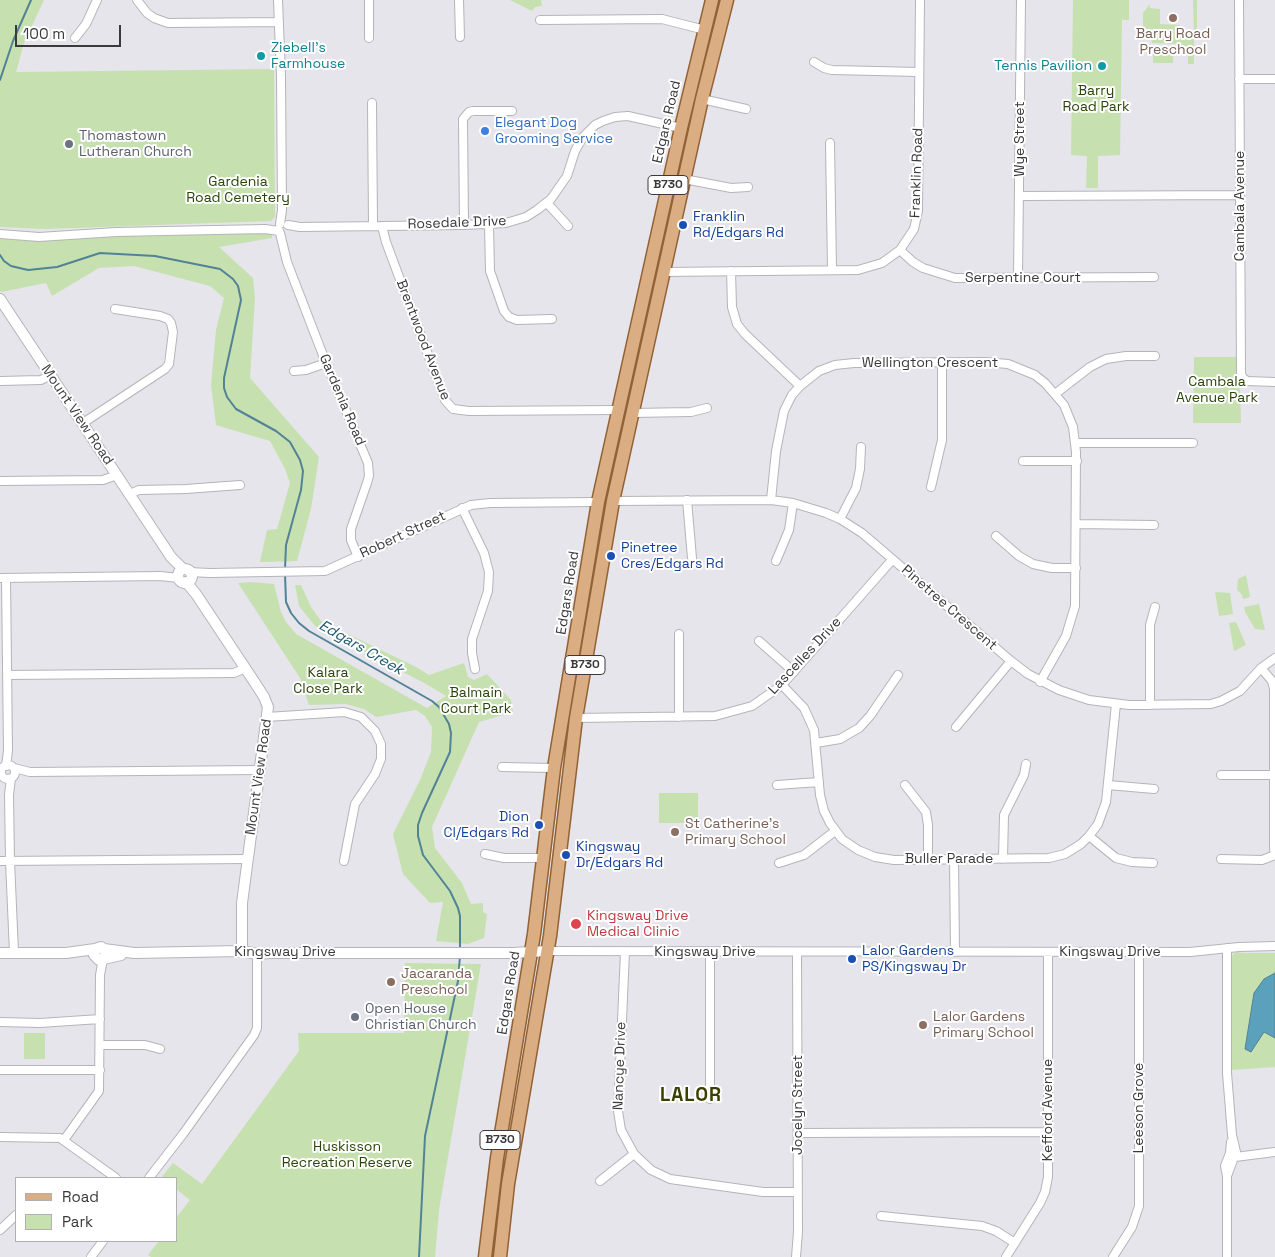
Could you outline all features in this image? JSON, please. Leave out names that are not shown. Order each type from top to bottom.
[{"type":"main road","name":"Edgars Road","points":[[485,1257],[496,1166],[544,858],[554,768],[598,502],[681,128],[712,0]]},
{"type":"main road","name":"Edgars Road","points":[[500,1257],[507,1193],[547,951],[576,718],[613,501],[702,99],[727,0]]},
{"type":"main road","points":[[633,340],[648,344]]},
{"type":"main road","points":[[580,611],[594,612]]},
{"type":"main road","points":[[548,816],[563,818]]},
{"type":"street","points":[[75,38],[86,24],[97,0]]},
{"type":"street","points":[[137,0],[147,13],[154,18],[168,23],[279,22]]},
{"type":"street","name":"Gardenia Road","points":[[278,0],[283,244],[287,262],[326,363],[368,463],[369,476],[351,529],[351,540],[358,557]]},
{"type":"street","points":[[369,0],[369,38]]},
{"type":"street","points":[[460,0],[460,37]]},
{"type":"street","name":"Franklin Road","points":[[663,272],[858,270],[874,266],[892,257],[900,250],[914,229],[918,211],[920,0]]},
{"type":"street","name":"Wye Street","points":[[1018,278],[1021,0]]},
{"type":"street","name":"Cambala Avenue","points":[[1239,0],[1241,373],[1244,379],[1250,382],[1275,382]]},
{"type":"street","points":[[540,20],[662,19],[705,30]]},
{"type":"street","points":[[814,62],[832,70],[919,72]]},
{"type":"street","points":[[1239,80],[1275,79]]},
{"type":"street","points":[[702,99],[746,109]]},
{"type":"street","points":[[372,103],[373,226]]},
{"type":"street","points":[[464,225],[463,118],[468,112],[473,111],[512,111]]},
{"type":"street","name":"Rosedale Drive","points":[[0,234],[39,237],[100,233],[300,227],[489,225],[516,220],[547,203],[567,176],[583,137],[588,130],[603,121],[615,117],[628,116],[681,128]]},
{"type":"street","points":[[830,143],[832,270]]},
{"type":"street","points":[[684,179],[731,188],[748,187]]},
{"type":"street","points":[[1020,196],[1240,195]]},
{"type":"street","points":[[547,203],[568,226]]},
{"type":"street","points":[[489,225],[490,271],[504,311],[517,320],[552,319]]},
{"type":"street","name":"Brentwood Avenue","points":[[382,226],[386,242],[445,400],[453,409],[469,411],[618,410]]},
{"type":"street","name":"Serpentine Court","points":[[900,250],[923,268],[944,275],[964,278],[1154,277]]},
{"type":"street","points":[[731,271],[732,307],[737,324],[745,334],[800,386]]},
{"type":"street","name":"Mount View Road","points":[[0,299],[246,668],[268,707],[242,903],[242,951]]},
{"type":"street","points":[[83,423],[165,369],[169,364],[173,332],[168,319],[115,309]]},
{"type":"street","points":[[1055,394],[1090,367],[1106,359],[1126,356],[1154,356]]},
{"type":"street","points":[[931,487],[942,440],[942,362]]},
{"type":"street","name":"Wellington Crescent","points":[[771,500],[776,451],[784,412],[792,395],[819,371],[835,365],[854,363],[985,362],[1008,364],[1035,375],[1055,394],[1064,406],[1069,416],[1076,443],[1075,606],[1070,627],[1040,682]]},
{"type":"street","points":[[294,371],[306,370],[326,363]]},
{"type":"street","points":[[0,380],[41,380],[51,375]]},
{"type":"street","points":[[632,413],[691,412],[707,408]]},
{"type":"street","points":[[1076,443],[1193,443]]},
{"type":"street","points":[[840,519],[856,488],[860,470],[861,447]]},
{"type":"street","points":[[1023,461],[1076,461]]},
{"type":"street","points":[[0,481],[104,480],[118,476]]},
{"type":"street","points":[[130,494],[139,490],[179,490],[240,485]]},
{"type":"street","points":[[688,500],[692,558]]},
{"type":"street","name":"Pinetree Crescent","points":[[613,501],[771,500],[813,508],[840,519],[862,533],[1011,661],[1040,682],[1075,696],[1116,704],[1198,705],[1221,701],[1240,691],[1261,668],[1275,658]]},
{"type":"street","name":"Robert Street","points":[[3,578],[184,576],[210,573],[325,571],[462,508],[490,502],[598,502]]},
{"type":"street","points":[[776,561],[789,530],[793,503]]},
{"type":"street","points":[[462,508],[484,553],[489,572],[488,591],[472,639],[475,669]]},
{"type":"street","points":[[1076,524],[1154,524]]},
{"type":"street","points":[[996,536],[1019,556],[1033,564],[1052,568],[1076,568]]},
{"type":"street","name":"Lascelles Drive","points":[[576,718],[715,716],[741,710],[762,700],[782,685],[892,560]]},
{"type":"street","points":[[3,578],[7,675],[7,772],[14,953]]},
{"type":"street","points":[[1150,705],[1150,625],[1155,607]]},
{"type":"street","points":[[679,634],[679,717]]},
{"type":"street","points":[[759,641],[794,672]]},
{"type":"street","points":[[956,727],[1011,661]]},
{"type":"street","points":[[7,675],[234,673],[246,668]]},
{"type":"street","points":[[1221,859],[1262,860],[1275,854],[1274,689],[1272,681],[1261,668]]},
{"type":"street","points":[[816,742],[840,738],[859,728],[870,716],[898,675]]},
{"type":"street","name":"Buller Parade","points":[[782,685],[804,708],[814,730],[824,811],[835,831],[849,846],[875,857],[894,860],[1041,859],[1056,857],[1073,849],[1089,836],[1098,824],[1104,810],[1116,704]]},
{"type":"street","points":[[267,716],[344,712],[361,717],[375,731],[381,744],[381,758],[375,774],[354,804],[344,861]]},
{"type":"street","points":[[1003,859],[1004,816],[1024,776],[1026,764]]},
{"type":"street","points":[[502,767],[554,768]]},
{"type":"street","points":[[7,772],[260,770]]},
{"type":"street","points":[[1221,775],[1274,775]]},
{"type":"street","points":[[777,785],[819,782]]},
{"type":"street","points":[[904,785],[926,812],[928,859]]},
{"type":"street","points":[[1108,785],[1154,789]]},
{"type":"street","points":[[778,863],[804,855],[835,831]]},
{"type":"street","points":[[1089,836],[1116,858],[1132,862],[1153,863]]},
{"type":"street","points":[[485,854],[504,858],[544,858]]},
{"type":"street","points":[[0,861],[248,859]]},
{"type":"street","points":[[954,859],[955,952]]},
{"type":"street","name":"Kingsway Drive","points":[[0,953],[100,955],[242,951],[257,954],[547,951],[1190,952],[1275,946]]},
{"type":"street","points":[[1226,948],[1227,1073],[1233,1154],[1227,1176],[1227,1257]]},
{"type":"street","name":"Nancye Drive","points":[[625,952],[618,1111],[621,1130],[634,1154],[651,1170],[670,1179],[763,1192],[798,1192]]},
{"type":"street","points":[[710,952],[710,1099]]},
{"type":"street","name":"Jocelyn Street","points":[[796,1257],[798,1192],[797,952]]},
{"type":"street","name":"Kefford Avenue","points":[[1006,1257],[1040,1203],[1045,1192],[1048,1177],[1048,952]]},
{"type":"street","name":"Leeson Grove","points":[[1113,1257],[1132,1227],[1138,1206],[1139,952]]},
{"type":"street","points":[[150,1177],[183,1134],[256,1031],[257,954]]},
{"type":"street","points":[[64,1140],[97,1095],[100,1087],[100,955]]},
{"type":"street","points":[[0,1022],[100,1019]]},
{"type":"street","points":[[100,1045],[145,1045],[160,1049]]},
{"type":"street","points":[[0,1070],[100,1070]]},
{"type":"street","points":[[798,1133],[1048,1132]]},
{"type":"street","points":[[0,1137],[56,1137],[64,1140],[115,1177]]},
{"type":"street","points":[[1233,1154],[1275,1152]]},
{"type":"street","points":[[600,1181],[634,1154]]},
{"type":"street","points":[[0,1230],[15,1216]]},
{"type":"street","points":[[881,1216],[982,1226],[996,1231],[1015,1243]]},
{"type":"street","points":[[91,1257],[102,1242]]},
{"type":"green space","name":"Gardenia Road Cemetery","points":[[0,0],[44,0],[24,43],[16,72],[274,69],[275,217],[271,221],[45,229],[0,227]]},
{"type":"green space","points":[[510,0],[541,0],[542,6],[535,7],[532,11]]},
{"type":"green space","name":"Barry Road Park","points":[[1073,0],[1129,0],[1129,20],[1123,20],[1122,18],[1120,155],[1098,156],[1098,188],[1086,188],[1087,156],[1071,155]]},
{"type":"green space","points":[[1193,0],[1197,0],[1197,37],[1184,37],[1185,39],[1194,39],[1194,64],[1188,64],[1188,54],[1180,44],[1152,43],[1151,37],[1142,37],[1142,30],[1150,30],[1143,29],[1143,13],[1150,4],[1150,8],[1160,9],[1160,24],[1180,25],[1180,33],[1194,33]]},
{"type":"green space","points":[[1153,52],[1173,53],[1173,63],[1153,63]]},
{"type":"green space","points":[[272,231],[272,238],[219,247],[253,278],[255,297],[250,378],[319,457],[311,509],[297,561],[260,562],[267,530],[277,529],[290,483],[285,469],[270,441],[216,425],[211,385],[216,330],[224,298],[210,286],[134,266],[99,268],[52,296],[46,283],[1,292],[0,239],[29,240],[92,236]]},
{"type":"green space","name":"Cambala Avenue Park","points":[[1194,357],[1237,357],[1241,423],[1193,423]]},
{"type":"green space","points":[[1246,575],[1250,597],[1243,599],[1237,590],[1238,579]]},
{"type":"green space","points":[[238,583],[274,584],[281,612],[286,622],[296,634],[427,708],[446,696],[315,626],[299,606],[295,585],[301,585],[311,607],[321,621],[429,675],[464,663],[468,677],[474,680],[487,674],[511,700],[513,712],[479,722],[432,827],[435,848],[462,883],[471,904],[483,903],[483,912],[487,914],[484,938],[468,944],[436,941],[443,902],[430,903],[403,874],[393,834],[420,780],[431,752],[432,727],[425,716],[416,710],[376,717],[364,709],[346,704],[309,705],[300,678]]},
{"type":"green space","points":[[1215,592],[1230,593],[1233,614],[1219,616]]},
{"type":"green space","points":[[1259,604],[1265,630],[1255,629],[1245,612],[1244,607]]},
{"type":"green space","points":[[1236,622],[1246,645],[1234,651],[1229,623]]},
{"type":"green space","points":[[659,793],[698,793],[698,823],[659,823]]},
{"type":"green space","points":[[1237,952],[1275,953],[1275,1067],[1231,1070],[1230,961],[1233,954]]},
{"type":"green space","name":"Huskisson Recreation Reserve","points":[[405,963],[481,964],[439,1210],[435,1257],[151,1257],[148,1255],[158,1242],[178,1242],[178,1215],[190,1200],[178,1191],[178,1177],[162,1177],[173,1163],[202,1184],[299,1051],[298,1033],[404,1033]]},
{"type":"green space","points":[[24,1033],[45,1033],[45,1059],[24,1059]]},
{"type":"water","points":[[1275,973],[1275,1038],[1264,1032],[1251,1052],[1245,1049],[1254,993],[1264,979]]},
{"type":"waterway","name":"Edgars Creek","points":[[0,80],[13,41],[31,0]]},
{"type":"waterway","name":"Edgars Creek","points":[[0,255],[11,266],[28,270],[57,267],[100,253],[155,256],[220,269],[233,279],[238,286],[241,300],[224,378],[224,388],[227,397],[236,409],[276,431],[290,442],[300,460],[303,471],[301,490],[286,545],[285,569]]},
{"type":"waterway","name":"Edgars Creek","points":[[285,574],[286,602],[291,613],[299,623],[309,631],[432,701],[439,707],[449,724],[451,733],[450,752],[422,813],[418,825],[418,836],[423,855],[450,891],[458,908],[460,916],[460,948]]},
{"type":"waterway","name":"Edgars Creek","points":[[419,1257],[425,1136],[458,981],[460,956]]},
{"type":"place","name":"Barry Road Preschool","points":[[1173,18]]},
{"type":"place","name":"Ziebell's Farmhouse","points":[[261,56]]},
{"type":"place","name":"Tennis Pavilion","points":[[1102,66]]},
{"type":"place","name":"Elegant Dog Grooming Service","points":[[485,131]]},
{"type":"place","name":"Thomastown Lutheran Church","points":[[69,144]]},
{"type":"place","name":"Franklin Rd/Edgars Rd","points":[[683,225]]},
{"type":"place","name":"Pinetree Cres/Edgars Rd","points":[[611,556]]},
{"type":"place","name":"Dion Cl/Edgars Rd","points":[[539,825]]},
{"type":"place","name":"St Catherine's Primary School","points":[[675,832]]},
{"type":"place","name":"Kingsway Dr/Edgars Rd","points":[[566,855]]},
{"type":"place","name":"Kingsway Drive Medical Clinic","points":[[576,924]]},
{"type":"place","name":"Lalor Gardens PS/Kingsway Dr","points":[[852,959]]},
{"type":"place","name":"Jacaranda Preschool","points":[[391,982]]},
{"type":"place","name":"Open House Christian Church","points":[[355,1017]]},
{"type":"place","name":"Lalor Gardens Primary School","points":[[923,1025]]},
{"type":"district","name":"LALOR","points":[[691,1096]]},
{"type":"park label","name":"Kalara Close Park","points":[[328,682]]},
{"type":"park label","name":"Balmain Court Park","points":[[476,702]]}]
